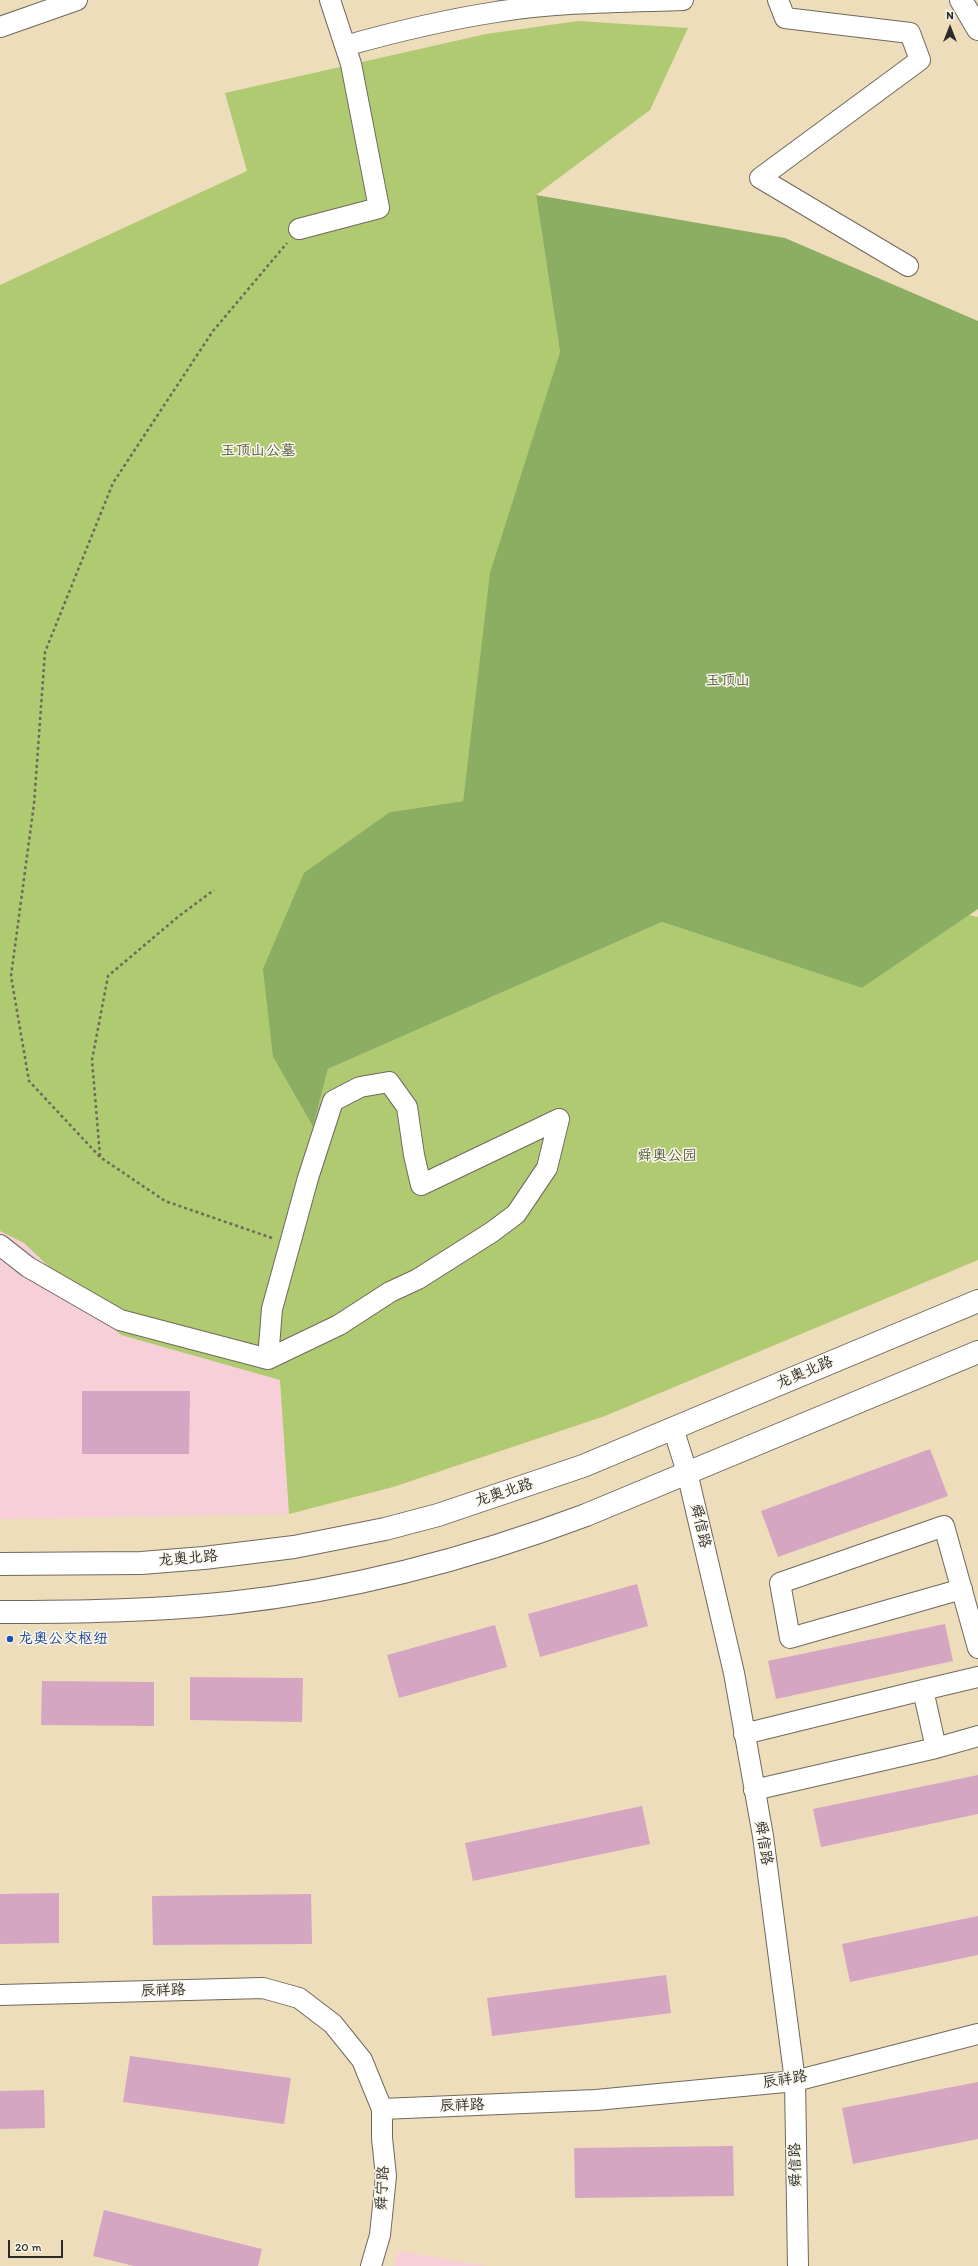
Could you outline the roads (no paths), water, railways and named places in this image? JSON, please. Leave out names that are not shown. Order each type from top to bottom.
[{"type":"main road","points":[[961,0],[978,29]]},
{"type":"main road","name":"龙奥北路","points":[[0,1564],[141,1563],[204,1558],[294,1547],[370,1532],[438,1515],[583,1466],[978,1301]]},
{"type":"main road","points":[[0,1612],[132,1610],[229,1603],[339,1586],[415,1569],[537,1534],[978,1352]]},
{"type":"street","points":[[0,27],[77,0]]},
{"type":"street","points":[[299,229],[379,208],[352,64],[330,0]]},
{"type":"street","points":[[345,46],[389,33],[496,12],[596,3],[683,0]]},
{"type":"street","points":[[778,0],[785,18],[910,33],[920,60],[760,178],[908,266]]},
{"type":"street","points":[[0,1245],[28,1267],[120,1320],[268,1359],[338,1325],[390,1292],[418,1279],[492,1232],[516,1214],[547,1168],[559,1119],[421,1185],[414,1155],[407,1107],[389,1082],[360,1087],[333,1101],[308,1178],[272,1309],[268,1359]]},
{"type":"street","name":"舜信路","points":[[673,1428],[687,1472],[734,1673],[763,1836],[795,2081],[798,2266]]},
{"type":"street","points":[[962,1589],[790,1638],[780,1583],[944,1526],[962,1589],[978,1648]]},
{"type":"street","points":[[744,1734],[978,1677]]},
{"type":"street","points":[[923,1690],[936,1748]]},
{"type":"street","points":[[754,1790],[936,1748],[978,1736]]},
{"type":"street","name":"辰祥路","points":[[0,1995],[263,1988],[281,1992],[299,1998],[333,2024],[362,2060],[382,2109],[596,2100],[795,2081],[978,2034]]},
{"type":"street","name":"舜宁路","points":[[371,2266],[380,2235],[386,2176],[382,2138],[382,2109]]},
{"type":"place","name":"龙奥公交枢纽","points":[[10,1639]]},
{"type":"park label","name":"玉顶山公墓","points":[[258,451]]},
{"type":"park label","name":"玉顶山","points":[[728,681]]},
{"type":"park label","name":"舜奥公园","points":[[667,1156]]}]
